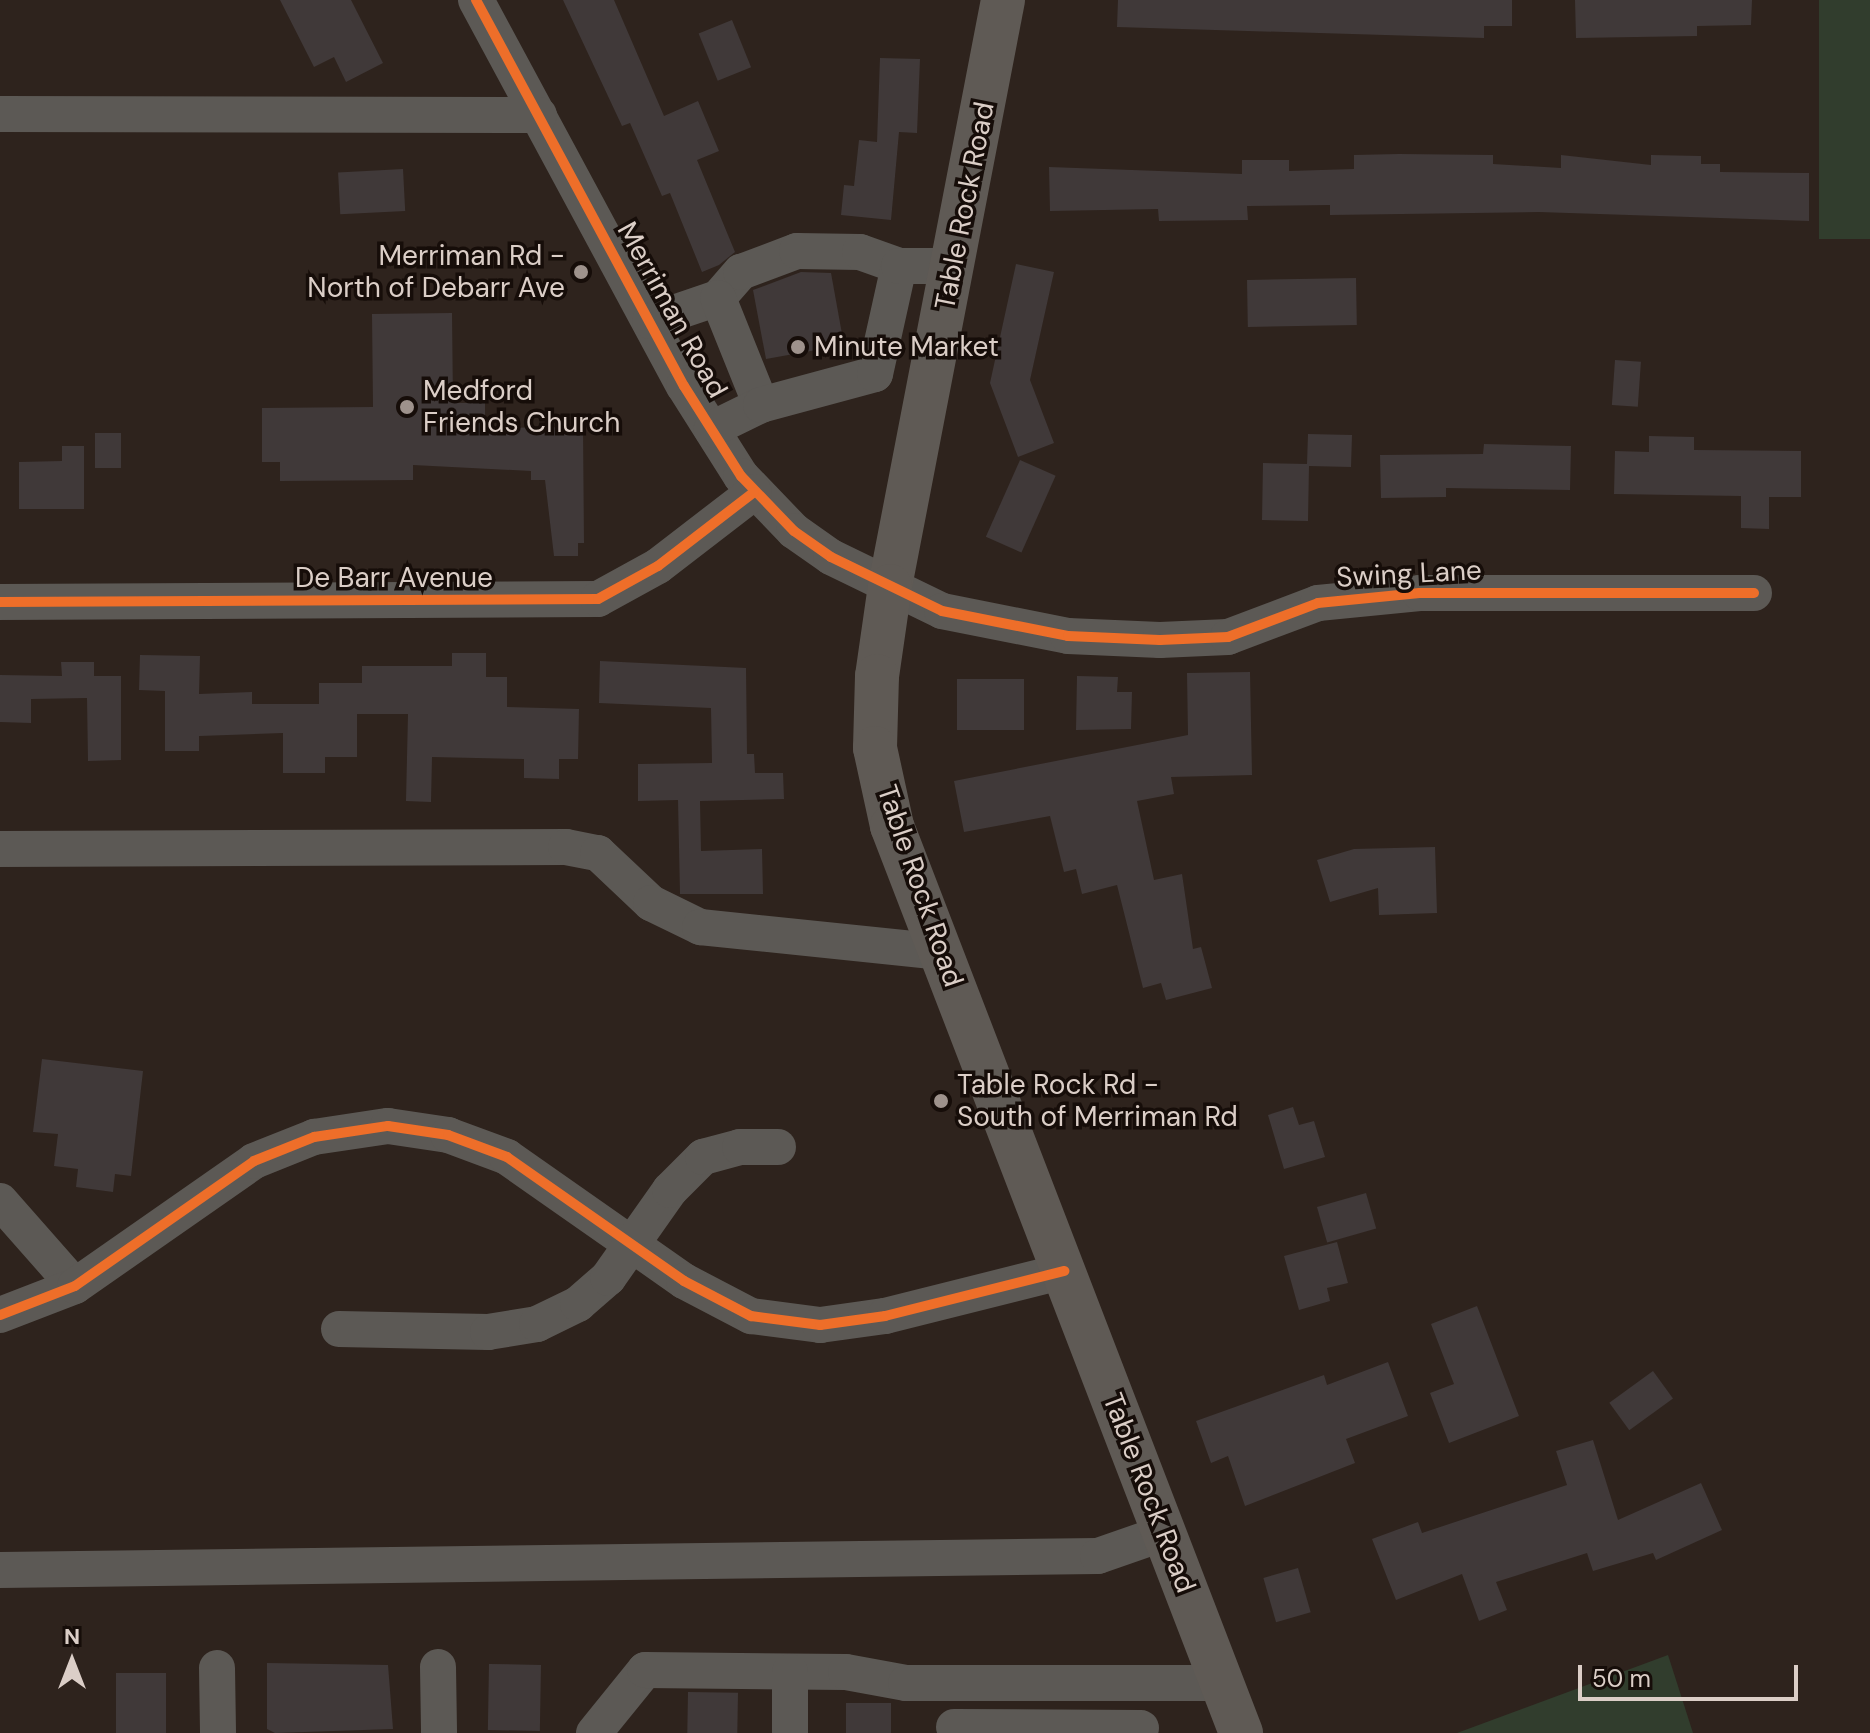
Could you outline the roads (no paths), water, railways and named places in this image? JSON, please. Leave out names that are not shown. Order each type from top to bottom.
[{"type":"main road","name":"Table Rock Road","points":[[1003,0],[932,381],[890,586],[877,676],[875,748],[892,826],[1241,1733]]},
{"type":"street","name":"Merriman Road","points":[[476,0],[650,321],[712,429],[754,492],[831,557],[890,586]]},
{"type":"street","points":[[0,114],[539,115]]},
{"type":"street","points":[[650,321],[718,298],[741,272],[797,251],[860,252],[899,266],[954,266]]},
{"type":"street","points":[[875,374],[899,266]]},
{"type":"street","points":[[718,298],[761,405]]},
{"type":"street","points":[[712,429],[761,405],[875,374],[932,381]]},
{"type":"street","name":"De Barr Avenue","points":[[0,602],[587,601],[648,573],[754,492]]},
{"type":"street","name":"Swing Lane","points":[[890,586],[942,611],[988,621],[1068,636],[1160,640],[1228,637],[1318,603],[1420,593],[1754,593]]},
{"type":"street","points":[[0,849],[566,847],[598,853],[651,903],[700,927],[942,952]]},
{"type":"street","points":[[0,1315],[75,1286],[254,1161],[314,1137],[388,1126],[448,1135],[507,1157],[632,1243],[751,1316],[820,1325],[885,1316],[1064,1271]]},
{"type":"street","points":[[339,1329],[488,1332],[537,1324],[578,1304],[608,1278],[632,1243],[703,1157],[740,1147],[778,1147]]},
{"type":"street","points":[[0,1201],[75,1286]]},
{"type":"street","points":[[0,1570],[1098,1556],[1164,1533]]},
{"type":"street","points":[[438,1667],[439,1733]]},
{"type":"street","points":[[217,1668],[218,1733]]},
{"type":"street","points":[[594,1733],[645,1670],[790,1672],[955,1683],[1222,1683]]},
{"type":"street","points":[[790,1672],[790,1733]]},
{"type":"street","points":[[955,1683],[954,1730],[1141,1728]]},
{"type":"street","points":[[1052,1683],[1052,1727]]},
{"type":"place","name":"Merriman Rd - North of Debarr Ave","points":[[581,272]]},
{"type":"place","name":"Minute Market","points":[[798,347]]},
{"type":"place","name":"Medford Friends Church","points":[[407,407]]},
{"type":"place","name":"Table Rock Rd - South of Merriman Rd","points":[[941,1101]]}]
